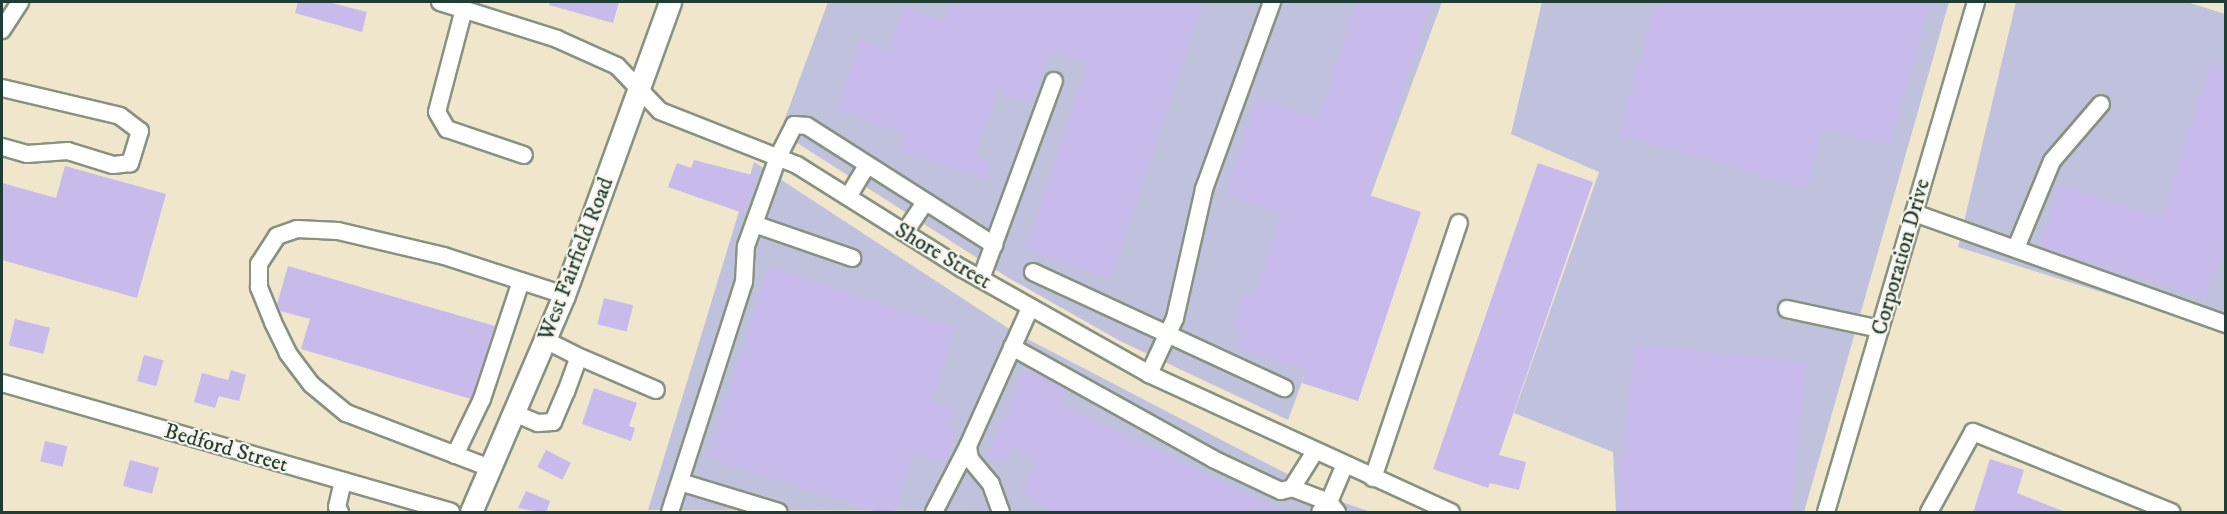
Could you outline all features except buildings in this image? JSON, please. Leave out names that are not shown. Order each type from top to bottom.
[{"type":"main road","name":"West Fairfield Road","points":[[471,513],[564,295],[670,2]]},
{"type":"street","points":[[2,30],[20,2]]},
{"type":"street","name":"Shore Street","points":[[440,2],[557,39],[617,66],[660,111],[778,157],[1030,308],[1149,374],[1314,453],[1451,513]]},
{"type":"street","points":[[1149,374],[1168,333],[1204,189],[1272,2]]},
{"type":"street","name":"Corporation Drive","points":[[1826,513],[1976,2]]},
{"type":"street","points":[[464,9],[436,112],[447,129],[524,155]]},
{"type":"street","points":[[981,279],[1054,81]]},
{"type":"street","points":[[2,88],[120,116],[140,131],[130,163],[113,165],[68,151],[27,154],[2,147]]},
{"type":"street","points":[[2016,248],[2052,161],[2102,104]]},
{"type":"street","points":[[670,513],[744,282],[746,246],[778,157],[794,125],[807,126],[994,245]]},
{"type":"street","points":[[848,197],[867,165]]},
{"type":"street","points":[[904,232],[925,202]]},
{"type":"street","points":[[1914,213],[2226,324]]},
{"type":"street","points":[[1373,478],[1459,223]]},
{"type":"street","points":[[754,224],[852,258]]},
{"type":"street","points":[[490,468],[346,413],[311,384],[288,353],[273,322],[259,287],[259,264],[276,236],[297,229],[338,231],[444,256],[564,295]]},
{"type":"street","points":[[1033,272],[1284,388]]},
{"type":"street","points":[[455,455],[482,399],[521,281]]},
{"type":"street","points":[[934,513],[968,446],[1030,308]]},
{"type":"street","points":[[1787,309],[1880,329]]},
{"type":"street","points":[[546,340],[574,355],[656,390]]},
{"type":"street","points":[[1012,347],[1214,459],[1281,491],[1292,488],[1314,453]]},
{"type":"street","points":[[514,413],[538,423],[553,422],[577,361],[574,355]]},
{"type":"street","name":"Bedford Street","points":[[2,382],[343,481],[416,508],[451,513]]},
{"type":"street","points":[[1929,513],[1973,432],[2171,513]]},
{"type":"street","points":[[968,446],[970,459],[991,484],[1001,513]]},
{"type":"street","points":[[1292,488],[1329,509],[1344,466]]},
{"type":"street","points":[[340,513],[337,507],[343,481]]},
{"type":"street","points":[[680,482],[779,513]]},
{"type":"shaded area","points":[[828,2],[1442,2],[1288,420],[1120,341],[1007,277],[780,132]]},
{"type":"shaded area","points":[[1542,2],[1949,2],[1804,512],[1616,512],[1613,452],[1514,413],[1599,172],[1511,134]]},
{"type":"shaded area","points":[[2016,2],[2187,2],[2225,14],[2225,331],[1958,247]]},
{"type":"shaded area","points":[[754,162],[1014,332],[1339,501],[1371,512],[648,510]]}]
